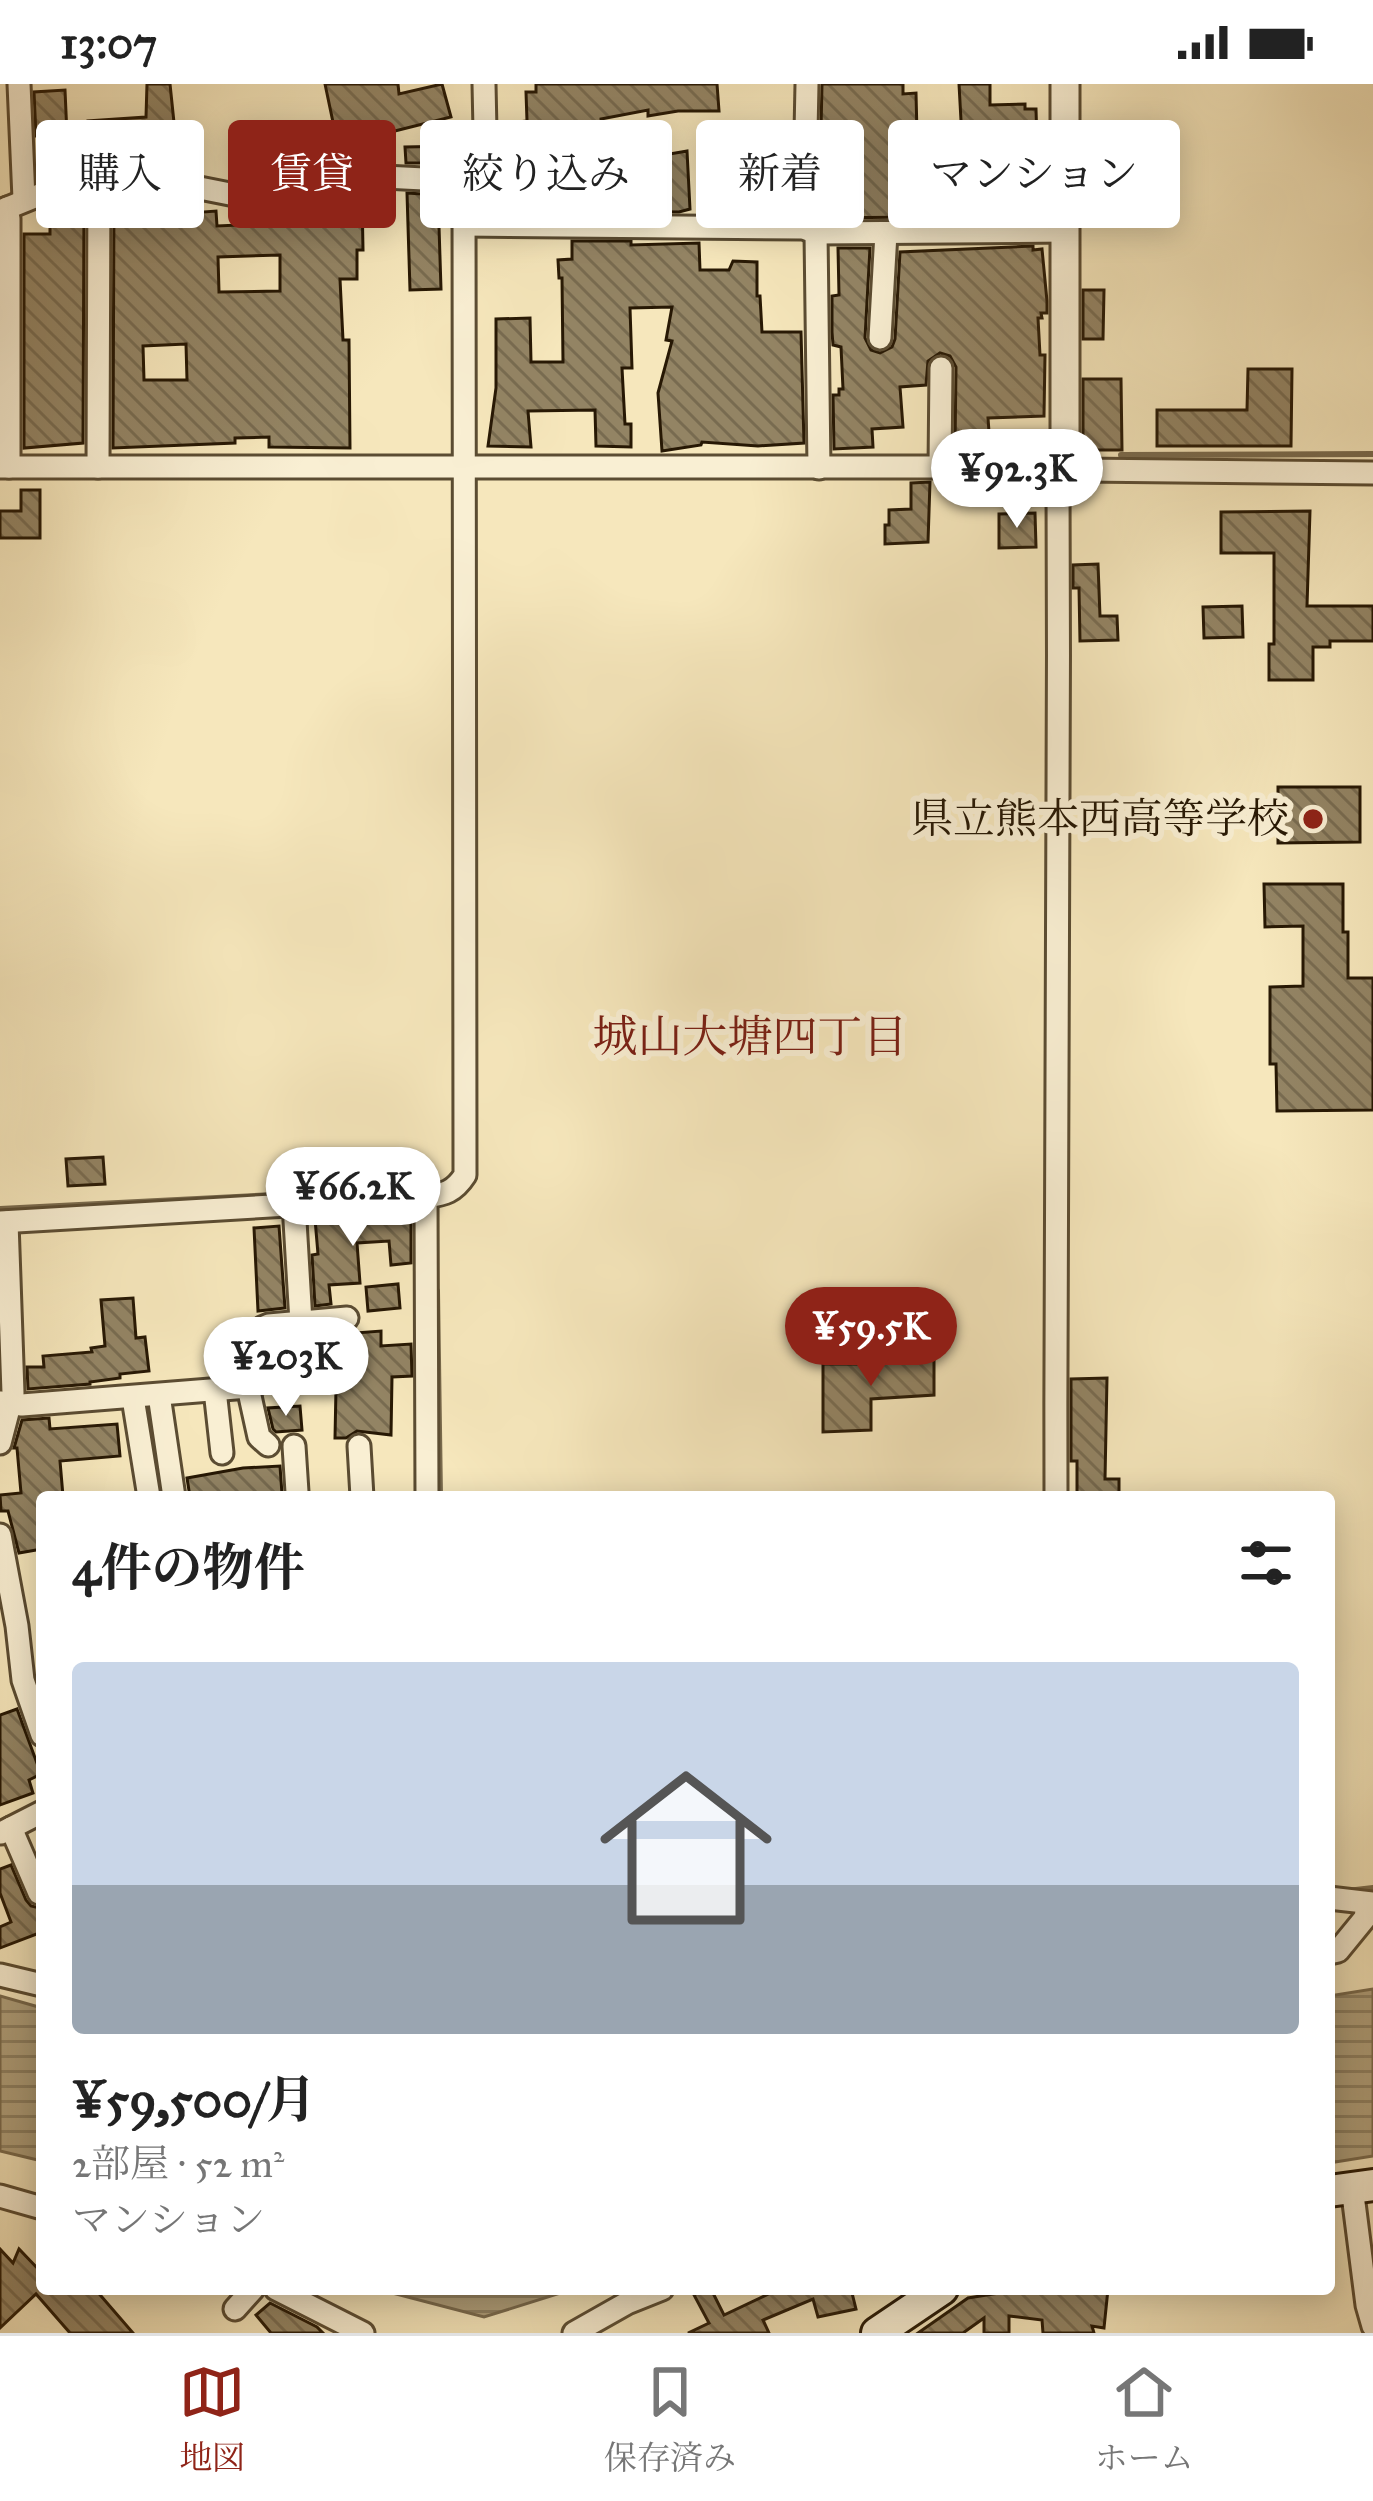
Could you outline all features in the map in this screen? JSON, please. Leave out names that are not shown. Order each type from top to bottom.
[{"type":"main road","points":[[877,2333],[933,2295]]},
{"type":"street","points":[[19,84],[9,219],[4,467],[1062,467],[1373,473]]},
{"type":"street","points":[[484,84],[484,120]]},
{"type":"street","points":[[807,84],[819,468]]},
{"type":"street","points":[[1057,1491],[1058,483],[1065,454],[1065,84]]},
{"type":"street","points":[[204,189],[255,200],[384,177],[420,179]]},
{"type":"street","points":[[98,467],[99,228]]},
{"type":"street","points":[[0,1443],[6,1403],[3,1222],[426,1197],[448,1194],[465,1175],[464,228]]},
{"type":"street","points":[[602,228],[1067,231]]},
{"type":"street","points":[[880,338],[886,233]]},
{"type":"street","points":[[940,467],[941,368]]},
{"type":"street","points":[[426,1197],[427,1491]]},
{"type":"street","points":[[294,1204],[301,1322]]},
{"type":"street","points":[[6,1403],[248,1387],[261,1382],[264,1375],[262,1328],[346,1318]]},
{"type":"street","points":[[248,1387],[259,1438],[268,1445]]},
{"type":"street","points":[[215,1390],[222,1453]]},
{"type":"street","points":[[159,1395],[172,1491]]},
{"type":"street","points":[[133,1398],[148,1491]]},
{"type":"street","points":[[294,1446],[297,1491]]},
{"type":"street","points":[[359,1446],[362,1491]]},
{"type":"street","points":[[0,1535],[3,1581],[17,1626],[23,1680],[36,1718]]},
{"type":"street","points":[[36,1815],[5,1831],[36,1888]]},
{"type":"street","points":[[1335,1899],[1370,1903],[1365,1918],[1335,1952]]},
{"type":"street","points":[[0,1975],[36,1984]]},
{"type":"street","points":[[1352,2188],[1373,2326]]},
{"type":"street","points":[[0,2196],[36,2206]]},
{"type":"street","points":[[235,2309],[248,2295]]},
{"type":"street","points":[[288,2295],[363,2333]]},
{"type":"street","points":[[574,2333],[647,2295]]},
{"type":"shaded area","points":[[1373,1989],[1373,2156],[1335,2162],[1335,1995]]},
{"type":"shaded area","points":[[0,1996],[36,2006],[36,2160],[0,2151]]},
{"type":"shaded area","points":[[400,2295],[554,2295],[484,2317]]},
{"type":"building","points":[[147,84],[170,84],[174,120],[102,120],[146,117]]},
{"type":"building","points":[[325,84],[398,84],[399,94],[442,84],[451,117],[420,120],[420,125],[396,131],[396,120],[333,120]]},
{"type":"building","points":[[536,84],[717,84],[719,111],[648,116],[648,110],[601,120],[527,120],[526,92],[536,92]]},
{"type":"building","points":[[822,84],[903,84],[903,94],[916,93],[917,120],[888,120],[888,217],[864,218],[864,120],[821,120]]},
{"type":"building","points":[[959,84],[990,84],[990,105],[1025,104],[1025,109],[1036,109],[1036,120],[961,120]]},
{"type":"building","points":[[65,90],[66,120],[36,120],[36,136],[34,92]]},
{"type":"building","points":[[405,147],[420,147],[420,163],[406,163]]},
{"type":"building","points":[[687,151],[690,209],[672,212],[672,154]]},
{"type":"building","points":[[407,193],[420,194],[420,228],[439,228],[441,289],[410,290]]},
{"type":"building","points":[[216,211],[217,226],[228,228],[363,228],[357,279],[340,279],[343,340],[349,340],[350,448],[269,447],[269,437],[235,438],[235,443],[113,448],[114,228],[204,228],[204,212]],"holes":[[[280,255],[280,291],[219,292],[218,257]],[[186,344],[187,380],[144,380],[143,346]]]},
{"type":"building","points":[[50,228],[84,228],[83,443],[24,448],[24,234],[50,234]]},
{"type":"building","points":[[572,241],[699,243],[700,270],[729,270],[733,261],[757,262],[762,332],[801,332],[804,443],[702,442],[662,451],[658,393],[672,341],[666,340],[672,307],[630,308],[632,368],[622,368],[631,447],[596,446],[595,410],[528,411],[531,447],[488,446],[496,388],[496,319],[530,318],[531,362],[563,362],[558,260],[572,259]]},
{"type":"building","points":[[1033,246],[1033,250],[1042,249],[1047,301],[1047,313],[1038,318],[1040,355],[1045,355],[1044,416],[988,418],[990,445],[955,447],[956,367],[950,356],[940,353],[928,361],[926,385],[900,387],[903,427],[872,429],[873,447],[834,449],[833,395],[843,389],[841,347],[833,345],[832,332],[832,296],[839,295],[838,248],[870,248],[865,338],[871,350],[880,353],[892,347],[895,339],[900,252]]},
{"type":"building","points":[[1083,290],[1104,290],[1103,339],[1083,339]]},
{"type":"building","points":[[1248,369],[1292,369],[1291,446],[1157,446],[1157,410],[1247,410]]},
{"type":"building","points":[[1083,379],[1121,379],[1122,450],[1083,450]]},
{"type":"building","points":[[930,482],[928,542],[885,544],[889,510],[911,509],[911,483]]},
{"type":"building","points":[[21,490],[40,490],[40,538],[0,538],[0,511],[21,511]]},
{"type":"building","points":[[1310,511],[1307,606],[1373,606],[1373,641],[1330,641],[1330,647],[1313,647],[1313,680],[1269,680],[1274,553],[1221,553],[1221,512]]},
{"type":"building","points":[[1035,513],[1036,547],[999,548],[999,514]]},
{"type":"building","points":[[1098,564],[1100,616],[1117,616],[1118,640],[1080,641],[1079,588],[1073,588],[1073,565]]},
{"type":"building","points":[[1242,606],[1243,637],[1204,638],[1203,607]]},
{"type":"building","points":[[1278,787],[1360,787],[1360,842],[1278,843]]},
{"type":"building","points":[[1264,884],[1343,884],[1348,978],[1373,978],[1373,1110],[1277,1111],[1276,1064],[1270,1064],[1270,987],[1303,986],[1303,926],[1265,927]]},
{"type":"building","points":[[103,1157],[105,1184],[68,1186],[66,1159]]},
{"type":"building","points":[[384,1215],[384,1222],[411,1220],[411,1263],[391,1265],[389,1241],[357,1243],[360,1283],[329,1285],[331,1304],[315,1306],[315,1219]]},
{"type":"building","points":[[279,1226],[285,1308],[258,1311],[254,1228]]},
{"type":"building","points":[[398,1284],[400,1308],[368,1311],[366,1287]]},
{"type":"building","points":[[133,1298],[136,1338],[145,1337],[149,1371],[90,1384],[28,1389],[27,1367],[44,1367],[43,1356],[92,1352],[91,1348],[105,1346],[101,1300]]},
{"type":"building","points":[[381,1331],[381,1346],[411,1344],[412,1376],[392,1377],[391,1435],[357,1431],[335,1438],[336,1388],[323,1391],[319,1366],[278,1368],[276,1339]]},
{"type":"building","points":[[877,1356],[934,1357],[934,1395],[871,1399],[871,1430],[823,1432],[823,1364],[877,1364]]},
{"type":"building","points":[[1107,1378],[1105,1479],[1119,1479],[1119,1491],[1077,1491],[1077,1461],[1071,1461],[1071,1379]]},
{"type":"building","points":[[300,1406],[302,1430],[273,1429],[268,1408]]},
{"type":"building","points":[[49,1418],[50,1429],[117,1424],[120,1456],[60,1461],[63,1491],[36,1491],[36,1550],[19,1553],[8,1511],[1,1511],[0,1495],[21,1493],[14,1448],[22,1420]]},
{"type":"building","points":[[280,1466],[282,1491],[189,1491],[187,1478]]},
{"type":"building","points":[[17,1709],[36,1760],[36,1776],[29,1780],[33,1793],[0,1805],[0,1715]]},
{"type":"building","points":[[11,1865],[26,1900],[36,1907],[36,1934],[0,1948],[0,1927],[11,1922],[0,1893],[0,1869]]},
{"type":"building","points":[[0,2249],[13,2263],[19,2249],[36,2267],[36,2294],[0,2328]]},
{"type":"building","points":[[37,2295],[100,2295],[133,2333],[70,2333]]},
{"type":"building","points":[[694,2295],[714,2295],[724,2315],[766,2295],[852,2295],[856,2309],[818,2317],[813,2299],[763,2320],[769,2333],[688,2333],[709,2323]]},
{"type":"building","points":[[1107,2295],[1104,2328],[1092,2326],[1094,2333],[1043,2333],[1042,2320],[1009,2316],[1009,2333],[984,2333],[984,2318],[963,2333],[918,2333],[968,2298]]},
{"type":"building","points":[[270,2303],[323,2333],[271,2333],[256,2315]]},
{"type":"waterway","points":[[1121,455],[1373,454]]},
{"type":"waterway","points":[[0,1209],[353,1191]]},
{"type":"waterway","points":[[437,1291],[440,1491]]},
{"type":"waterway","points":[[1347,1891],[1373,1888]]},
{"type":"place","name":"県立熊本西高等学校","points":[[1313,819]]},
{"type":"district","name":"城山大塘四丁目","points":[[750,1036]]}]
